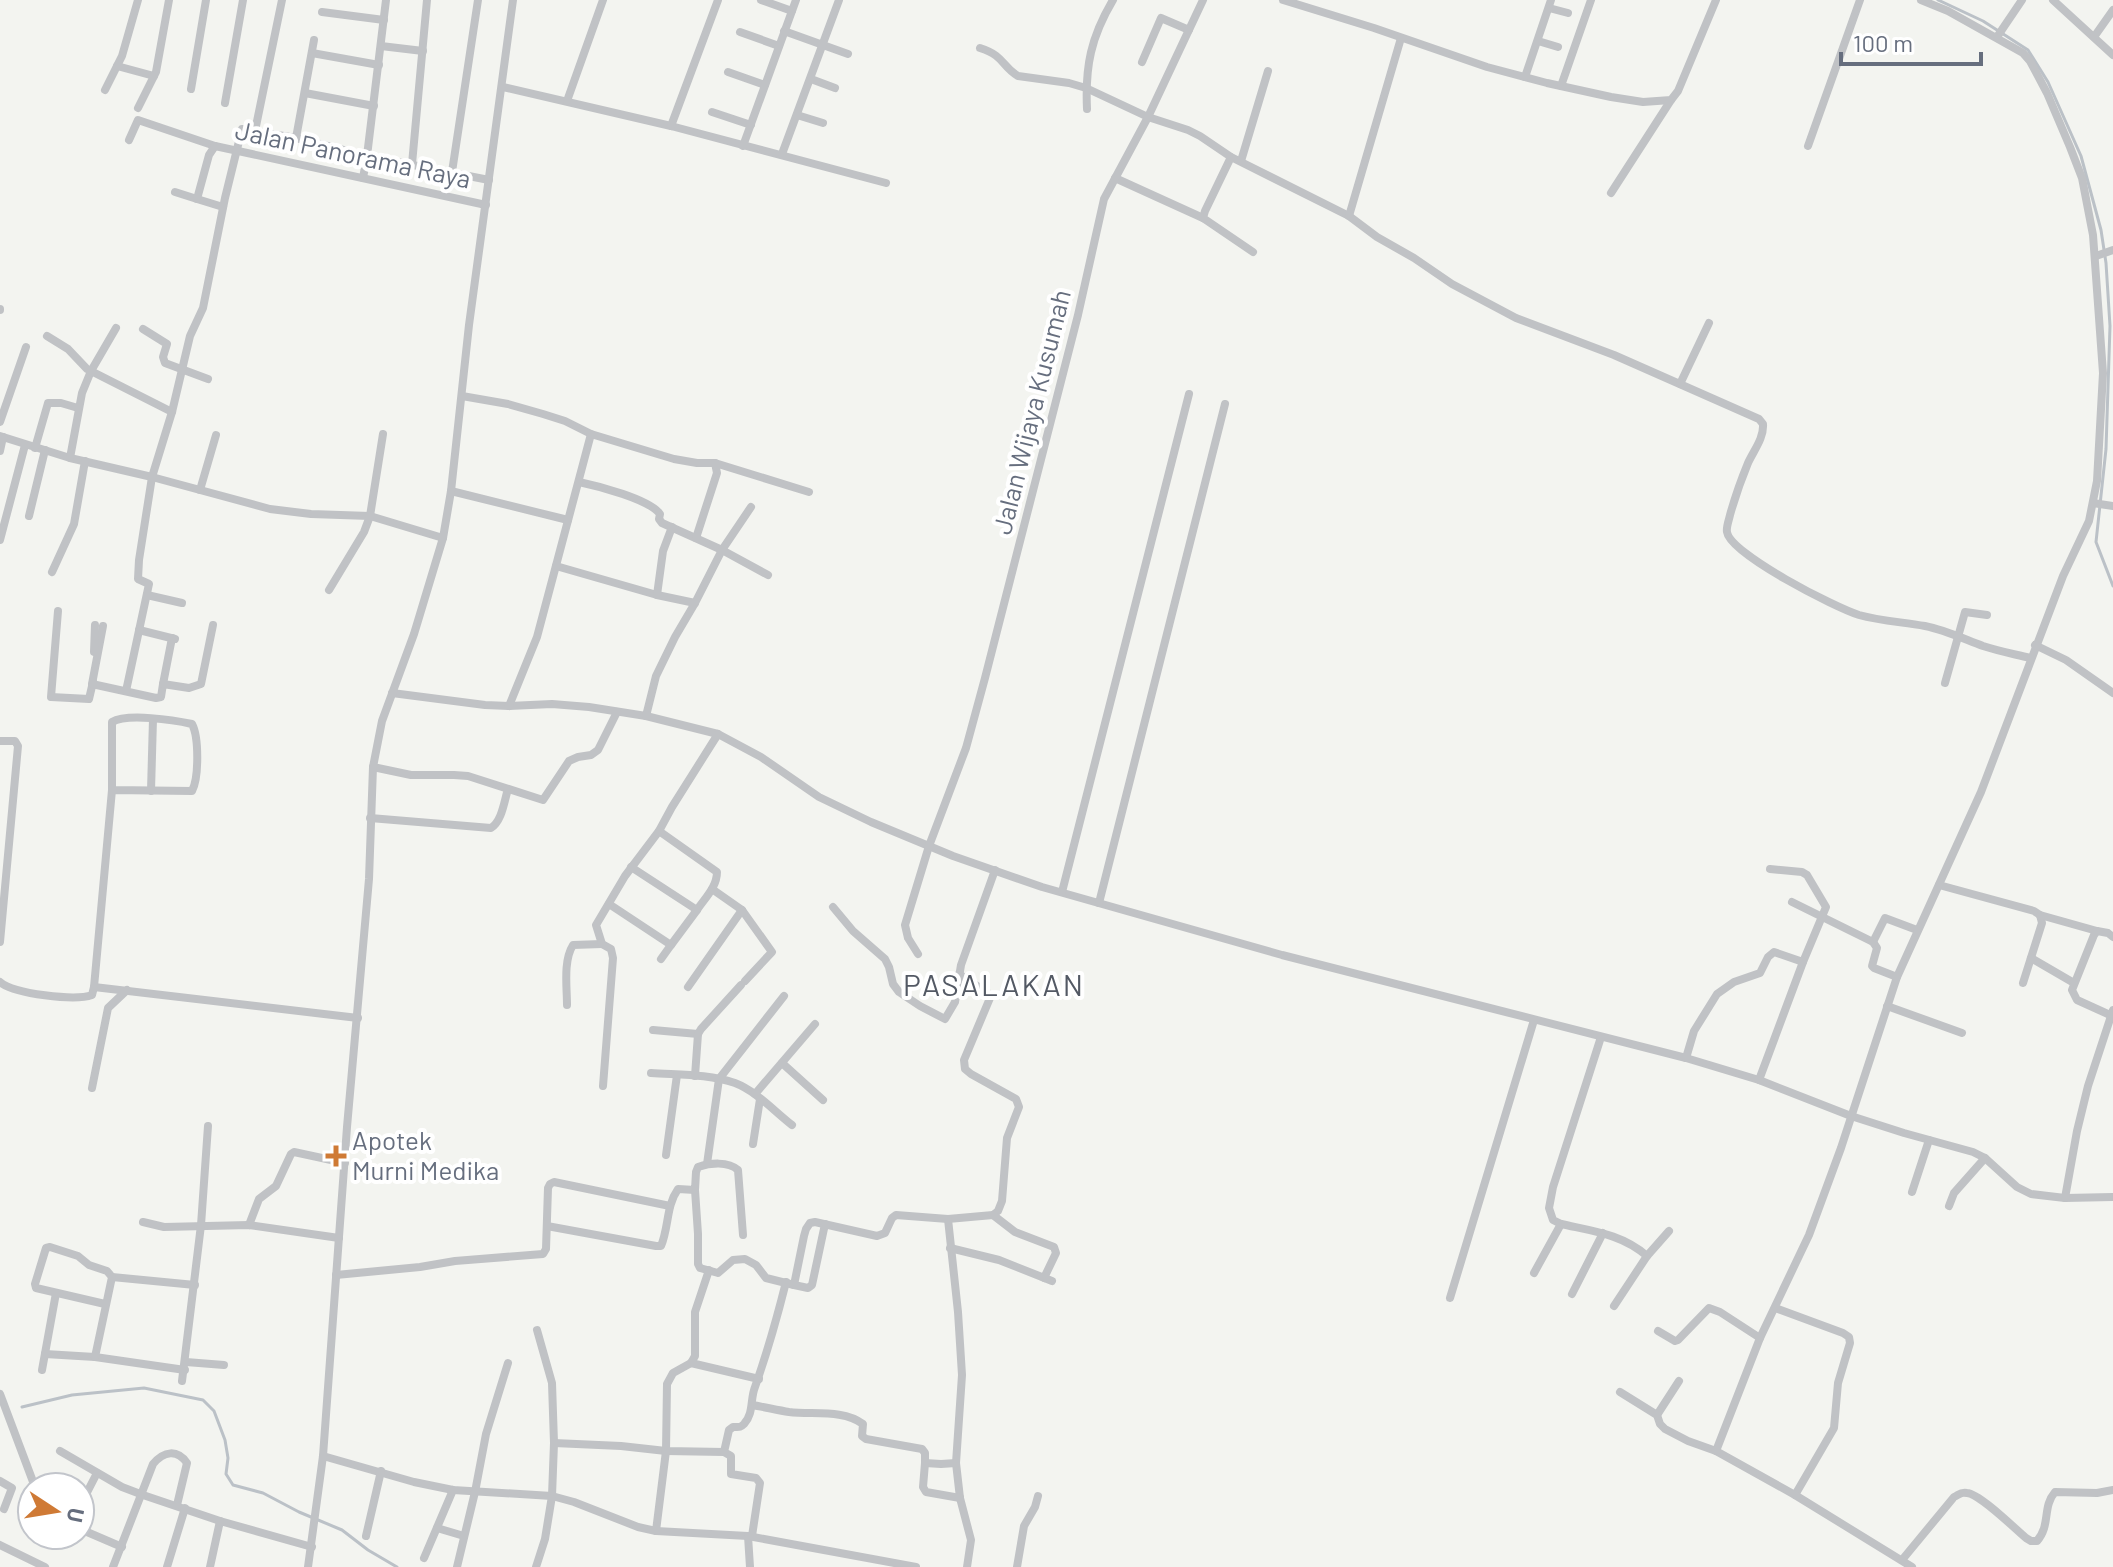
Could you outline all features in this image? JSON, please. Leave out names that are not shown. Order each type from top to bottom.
[{"type":"street","points":[[105,90],[122,56],[138,0]]},
{"type":"street","points":[[138,108],[154,76],[169,0]]},
{"type":"street","points":[[191,89],[206,0]]},
{"type":"street","points":[[225,103],[243,0]]},
{"type":"street","points":[[255,131],[282,0]]},
{"type":"street","points":[[363,178],[386,0]]},
{"type":"street","points":[[412,164],[427,0]]},
{"type":"street","points":[[452,172],[478,0]]},
{"type":"street","points":[[308,1567],[323,1456],[369,879],[373,767],[382,721],[418,621],[443,538],[513,0]]},
{"type":"street","points":[[567,101],[603,0]]},
{"type":"street","points":[[671,126],[718,0]]},
{"type":"street","points":[[761,0],[792,11]]},
{"type":"street","points":[[743,146],[796,0]]},
{"type":"street","points":[[782,154],[839,0]]},
{"type":"street","name":"Jalan Wijaya Kusumah","points":[[918,954],[904,929],[929,846],[974,720],[1052,420],[1104,199],[1148,117],[1203,0]]},
{"type":"street","points":[[1283,0],[1525,77],[1643,102],[1671,100]]},
{"type":"street","points":[[1561,86],[1591,0]]},
{"type":"street","points":[[1611,193],[1678,91],[1716,0]]},
{"type":"street","points":[[1808,146],[1860,0]]},
{"type":"street","points":[[1716,1451],[1760,1338],[1809,1235],[1833,1173],[1897,977],[1981,792],[2063,576],[2089,521],[2102,504],[2097,481],[2105,253],[2082,178],[2047,93],[2023,53],[1999,33],[1921,0]]},
{"type":"street","points":[[1999,33],[2022,0]]},
{"type":"street","points":[[2053,0],[2113,55]]},
{"type":"street","points":[[1087,109],[1087,67],[1109,1]]},
{"type":"street","points":[[1525,77],[1550,4],[1568,13]]},
{"type":"street","points":[[2094,37],[2113,10]]},
{"type":"street","points":[[322,12],[384,20]]},
{"type":"street","points":[[1142,62],[1161,18],[1189,30]]},
{"type":"street","points":[[784,31],[848,54]]},
{"type":"street","points":[[740,32],[779,46]]},
{"type":"street","points":[[1349,216],[1401,38]]},
{"type":"street","points":[[296,138],[314,40]]},
{"type":"street","points":[[1538,41],[1558,47]]},
{"type":"street","points":[[381,46],[423,51]]},
{"type":"street","points":[[980,48],[993,52],[1018,76],[1086,88],[1148,117],[1200,136],[1231,157],[1349,216],[1452,284],[1516,318],[1614,355],[1759,419],[1763,424],[1763,434],[1749,460],[1727,527],[1727,535],[1746,555],[1797,585],[1860,615],[1926,626],[2030,658]]},
{"type":"street","points":[[312,53],[379,65]]},
{"type":"street","points":[[117,66],[154,76]]},
{"type":"street","points":[[1241,161],[1268,71]]},
{"type":"street","points":[[728,72],[765,85]]},
{"type":"street","points":[[811,79],[835,88]]},
{"type":"street","points":[[503,87],[671,126],[886,183]]},
{"type":"street","points":[[305,93],[374,106]]},
{"type":"street","points":[[712,112],[751,125]]},
{"type":"street","points":[[797,115],[823,123]]},
{"type":"street","name":"Jalan Panorama Raya","points":[[129,140],[138,120],[214,147],[237,149],[486,205]]},
{"type":"street","points":[[126,691],[149,584],[138,579],[152,477],[190,336],[205,301],[242,129],[489,180]]},
{"type":"street","points":[[197,199],[214,147]]},
{"type":"street","points":[[1203,218],[1231,157]]},
{"type":"street","points":[[1115,178],[1203,218],[1253,252]]},
{"type":"street","points":[[175,192],[223,207]]},
{"type":"street","points":[[1680,384],[1709,323]]},
{"type":"street","points":[[70,458],[78,408],[91,371],[116,328]]},
{"type":"street","points":[[143,329],[165,341],[167,348],[163,360],[208,379]]},
{"type":"street","points":[[47,336],[68,349],[91,371],[172,412]]},
{"type":"street","points":[[0,422],[26,347]]},
{"type":"street","points":[[1062,892],[1189,394]]},
{"type":"street","points":[[462,396],[508,404],[674,459],[715,463],[809,492]]},
{"type":"street","points":[[0,540],[30,446],[48,403],[78,408]]},
{"type":"street","points":[[1099,903],[1225,404]]},
{"type":"street","points":[[329,590],[357,547],[370,516],[383,434]]},
{"type":"street","points":[[509,706],[537,637],[591,434]]},
{"type":"street","points":[[200,490],[216,435]]},
{"type":"street","points":[[0,451],[2,437],[70,458],[270,509],[370,516],[443,538]]},
{"type":"street","points":[[29,516],[45,450]]},
{"type":"street","points":[[52,572],[74,524],[85,461]]},
{"type":"street","points":[[696,538],[717,473],[715,463]]},
{"type":"street","points":[[579,482],[613,490],[655,508],[660,514],[660,521],[768,575]]},
{"type":"street","points":[[451,491],[568,520]]},
{"type":"street","points":[[646,716],[656,676],[675,637],[722,550],[751,507]]},
{"type":"street","points":[[657,595],[663,551],[672,527]]},
{"type":"street","points":[[556,566],[695,603]]},
{"type":"street","points":[[147,595],[182,603]]},
{"type":"street","points":[[58,611],[51,697],[89,699],[99,626]]},
{"type":"street","points":[[1945,683],[1965,612],[1987,615]]},
{"type":"street","points":[[163,684],[189,688],[201,684],[213,625]]},
{"type":"street","points":[[92,684],[161,697],[174,638],[139,630]]},
{"type":"street","points":[[2035,645],[2066,660],[2113,693]]},
{"type":"street","points":[[392,693],[509,706],[572,705],[646,716],[718,734],[761,757],[819,797],[871,822],[995,870],[1282,955],[1686,1058],[1759,1080],[1851,1116],[1953,1145],[1985,1158],[2017,1187],[2031,1194],[2065,1198],[2113,1197]]},
{"type":"street","points":[[373,767],[419,776],[468,776],[538,799],[545,798],[569,761],[598,750],[617,712]]},
{"type":"street","points":[[0,982],[17,990],[76,998],[92,995],[112,790],[112,722],[116,719],[153,719],[192,724],[196,733],[196,781],[192,791],[112,790]]},
{"type":"street","points":[[151,791],[153,719]]},
{"type":"street","points":[[602,944],[596,925],[631,867],[659,831],[718,734]]},
{"type":"street","points":[[0,741],[15,741],[18,746],[3,859],[0,942]]},
{"type":"street","points":[[370,818],[491,828],[499,819],[508,789]]},
{"type":"street","points":[[659,831],[714,868],[718,876],[712,889],[661,959]]},
{"type":"street","points":[[631,867],[697,910]]},
{"type":"street","points":[[1759,1080],[1826,907],[1807,875],[1770,869]]},
{"type":"street","points":[[833,907],[853,931],[885,959],[899,992],[943,1018],[947,1017],[955,1002],[959,974],[995,870]]},
{"type":"street","points":[[1939,885],[2108,933],[2113,937]]},
{"type":"street","points":[[695,1076],[701,1029],[772,952],[742,910],[712,889]]},
{"type":"street","points":[[1792,902],[1873,942],[1877,953],[1872,966],[1897,977]]},
{"type":"street","points":[[609,904],[671,945]]},
{"type":"street","points":[[688,987],[742,910]]},
{"type":"street","points":[[2023,983],[2042,923],[2040,915]]},
{"type":"street","points":[[1873,942],[1885,918],[1917,930]]},
{"type":"street","points":[[2065,1198],[2088,1086],[2112,1013],[2077,1000],[2072,990],[2097,931]]},
{"type":"street","points":[[567,1005],[568,959],[573,945],[602,944],[611,949],[613,958],[603,1086]]},
{"type":"street","points":[[1686,1058],[1694,1031],[1723,989],[1761,972],[1774,952],[1803,962]]},
{"type":"street","points":[[2031,958],[2074,983]]},
{"type":"street","points":[[724,1452],[729,1430],[744,1425],[752,1405],[754,1389],[810,1223],[877,1236],[885,1233],[896,1215],[948,1219],[993,1215],[998,1211],[1002,1201],[1007,1138],[1019,1107],[1016,1099],[965,1069],[964,1060],[990,998],[988,993],[959,974]]},
{"type":"street","points":[[94,987],[358,1018]]},
{"type":"street","points":[[92,1088],[108,1008],[127,990]]},
{"type":"street","points":[[707,1164],[719,1079],[784,996]]},
{"type":"street","points":[[1887,1006],[1962,1033]]},
{"type":"street","points":[[1450,1298],[1534,1020]]},
{"type":"street","points":[[753,1144],[758,1097],[815,1024]]},
{"type":"street","points":[[653,1030],[698,1034]]},
{"type":"street","points":[[1601,1037],[1553,1187],[1550,1215],[1561,1224],[1627,1241],[1647,1256]]},
{"type":"street","points":[[782,1063],[823,1100]]},
{"type":"street","points":[[651,1073],[736,1083],[792,1125]]},
{"type":"street","points":[[666,1155],[677,1075]]},
{"type":"street","points":[[182,1381],[195,1285],[208,1126]]},
{"type":"street","points":[[1912,1192],[1929,1140]]},
{"type":"street","points":[[249,1225],[259,1199],[276,1186],[294,1152],[345,1163]]},
{"type":"street","points":[[1949,1206],[1954,1193],[1985,1158]]},
{"type":"street","points":[[743,1235],[738,1170],[729,1165],[707,1164],[698,1167],[695,1190],[700,1268],[718,1273],[728,1262],[745,1259],[756,1265],[766,1278],[808,1288],[812,1285],[825,1224]]},
{"type":"street","points":[[336,1275],[543,1254],[546,1249],[548,1188],[554,1182],[670,1206]]},
{"type":"street","points":[[547,1226],[661,1246],[674,1194],[678,1189],[695,1190]]},
{"type":"street","points":[[950,1248],[999,1260],[1048,1279],[1055,1248],[1015,1232],[993,1215]]},
{"type":"street","points":[[948,1219],[962,1375],[956,1463],[960,1498],[971,1540],[967,1567]]},
{"type":"street","points":[[143,1222],[164,1227],[249,1225],[339,1238]]},
{"type":"street","points":[[1534,1273],[1561,1224]]},
{"type":"street","points":[[1614,1306],[1647,1256],[1669,1231]]},
{"type":"street","points":[[1572,1294],[1603,1233]]},
{"type":"street","points":[[105,1304],[35,1286],[45,1249],[78,1256],[93,1267],[107,1271],[112,1277],[195,1285]]},
{"type":"street","points":[[656,1531],[666,1451],[667,1384],[673,1373],[691,1363],[695,1352],[695,1312],[709,1270]]},
{"type":"street","points":[[95,1357],[112,1277]]},
{"type":"street","points":[[42,1370],[56,1293]]},
{"type":"street","points":[[1658,1331],[1678,1340],[1709,1308],[1760,1338]]},
{"type":"street","points":[[1775,1308],[1843,1333],[1849,1337],[1850,1343],[1838,1383],[1834,1428],[1795,1495]]},
{"type":"street","points":[[536,1567],[545,1539],[552,1496],[554,1443],[552,1383],[537,1330]]},
{"type":"street","points":[[45,1354],[185,1366],[224,1365]]},
{"type":"street","points":[[457,1567],[486,1434],[508,1363]]},
{"type":"street","points":[[691,1363],[759,1379]]},
{"type":"street","points":[[1657,1415],[1679,1381]]},
{"type":"street","points":[[1620,1392],[1657,1415],[1665,1429],[1716,1451],[1795,1495],[1912,1567]]},
{"type":"street","points":[[0,1394],[29,1471]]},
{"type":"street","points":[[752,1405],[853,1419],[863,1424],[863,1438],[922,1449],[925,1453],[923,1487],[926,1492],[960,1498]]},
{"type":"street","points":[[554,1443],[724,1452],[731,1456],[731,1474],[756,1478],[760,1483],[750,1536],[750,1567]]},
{"type":"street","points":[[60,1451],[122,1487],[143,1495],[312,1547]]},
{"type":"street","points":[[113,1567],[153,1464],[162,1455],[174,1452],[185,1459],[188,1468],[167,1567]]},
{"type":"street","points":[[323,1456],[453,1490],[552,1496],[656,1531],[750,1536],[916,1567]]},
{"type":"street","points":[[925,1463],[956,1463]]},
{"type":"street","points":[[366,1536],[381,1471]]},
{"type":"street","points":[[0,1481],[12,1488],[4,1509]]},
{"type":"street","points":[[424,1558],[453,1490]]},
{"type":"street","points":[[1902,1560],[1960,1493],[1980,1498],[2026,1538],[2037,1541],[2046,1527],[2048,1505],[2055,1492],[2097,1493],[2113,1490]]},
{"type":"street","points":[[1017,1567],[1024,1526],[1038,1496]]},
{"type":"street","points":[[210,1567],[220,1521]]},
{"type":"street","points":[[437,1528],[464,1536]]},
{"type":"street","points":[[96,1536],[122,1547]]},
{"type":"street","points":[[0,1545],[38,1566]]},
{"type":"waterway","points":[[1938,0],[1983,21],[2028,50],[2048,82],[2081,156],[2101,230],[2106,263],[2110,326],[2106,449],[2096,542],[2113,586]]},
{"type":"waterway","points":[[22,1407],[72,1395],[144,1388],[203,1400],[214,1411],[225,1440],[228,1458],[226,1474],[233,1485],[263,1493],[342,1530],[397,1567]]},
{"type":"place","name":"Apotek Murni Medika","points":[[336,1156]]},
{"type":"district","name":"PASALAKAN","points":[[994,986]]}]
